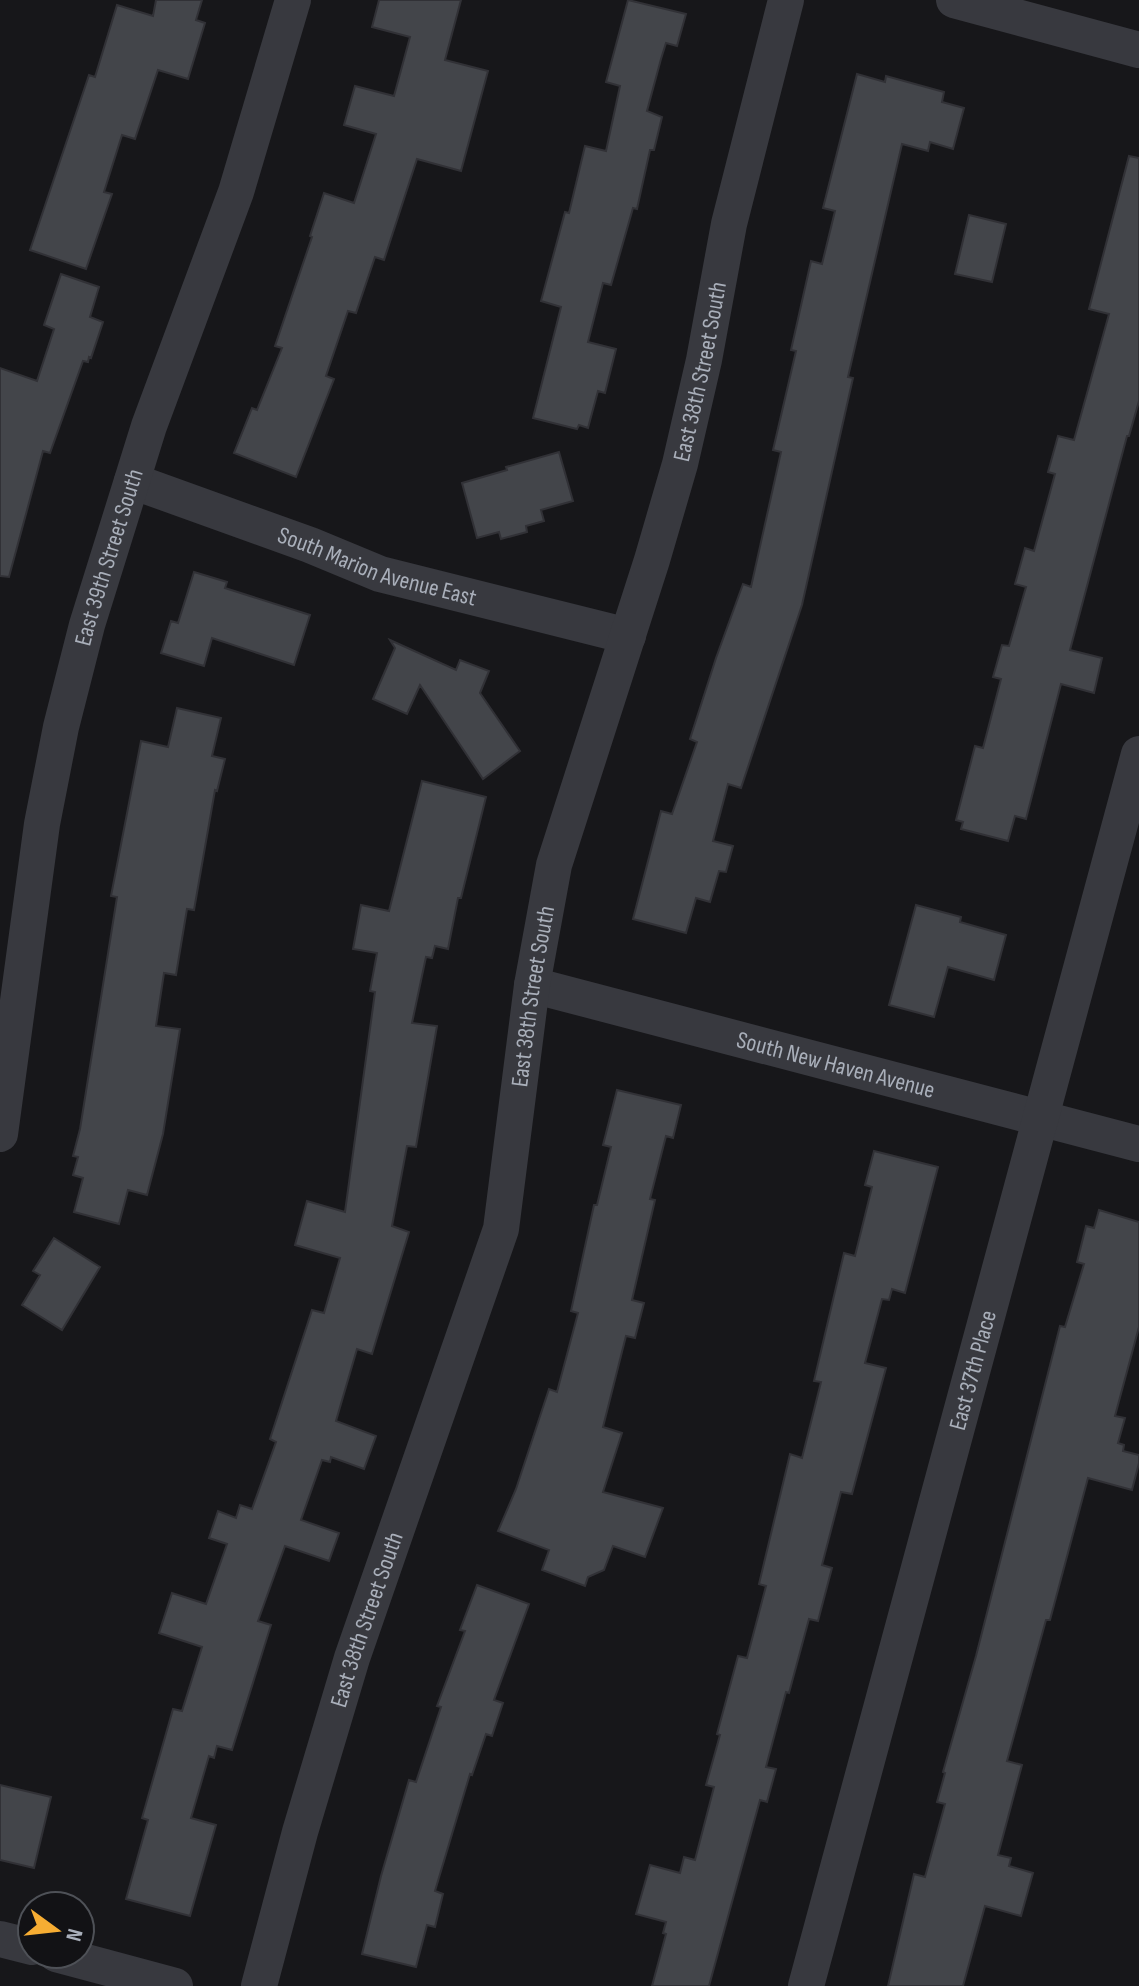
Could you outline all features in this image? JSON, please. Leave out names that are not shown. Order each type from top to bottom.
[{"type":"street","name":"East 39th Street South","points":[[0,1134],[42,824],[61,727],[87,625],[149,426],[236,192],[293,0]]},
{"type":"street","name":"East 38th Street South","points":[[259,1986],[300,1832],[352,1658],[501,1229],[532,985],[558,852],[680,464],[704,360],[729,224],[786,0]]},
{"type":"street","points":[[954,0],[1139,50]]},
{"type":"street","name":"South Marion Avenue East","points":[[132,481],[310,545],[380,574],[628,636]]},
{"type":"street","name":"East 37th Place","points":[[806,1986],[1139,754]]},
{"type":"street","name":"South New Haven Avenue","points":[[532,985],[1139,1144]]},
{"type":"street","points":[[96,1965],[175,1986]]},
{"type":"building","points":[[156,0],[202,0],[196,20],[205,23],[188,79],[158,70],[135,139],[122,135],[104,192],[112,194],[86,269],[30,250],[89,75],[95,77],[117,5],[153,16]]},
{"type":"building","points":[[379,0],[461,0],[445,60],[488,71],[461,171],[417,159],[384,260],[375,257],[356,313],[348,311],[326,376],[334,379],[296,477],[234,453],[252,408],[257,410],[282,348],[275,346],[324,193],[354,203],[376,134],[344,125],[355,86],[394,96],[410,37],[372,27]]},
{"type":"building","points":[[628,0],[686,14],[677,46],[666,43],[661,59],[647,111],[662,117],[654,150],[650,150],[637,209],[633,208],[611,285],[603,283],[588,342],[616,349],[605,393],[598,391],[588,428],[579,425],[577,429],[533,418],[561,307],[541,301],[565,212],[569,213],[585,146],[606,151],[620,86],[606,82]]},
{"type":"building","points":[[857,74],[885,82],[886,76],[944,92],[942,102],[964,108],[953,149],[930,142],[928,151],[902,144],[848,377],[853,378],[802,605],[741,788],[728,784],[713,841],[733,846],[726,872],[719,871],[710,902],[696,898],[686,933],[633,919],[661,811],[672,814],[697,742],[690,739],[716,658],[743,584],[751,587],[781,452],[773,450],[796,351],[791,350],[811,261],[822,264],[835,211],[823,208]]},
{"type":"building","points":[[1129,156],[1139,158],[1139,401],[1070,650],[1102,658],[1094,693],[1061,684],[1026,819],[1015,816],[1008,841],[961,829],[963,822],[956,820],[975,746],[983,748],[1001,679],[993,677],[1002,645],[1009,646],[1026,587],[1015,584],[1025,548],[1034,551],[1055,474],[1048,472],[1058,436],[1074,440],[1109,314],[1089,309]]},
{"type":"building","points":[[969,215],[1006,224],[992,282],[955,274]]},
{"type":"building","points":[[61,274],[99,287],[90,317],[103,322],[91,358],[88,362],[83,361],[50,453],[43,451],[9,577],[0,576],[0,368],[37,381],[54,329],[44,325]]},
{"type":"building","points":[[559,452],[573,501],[541,510],[544,521],[526,526],[527,532],[501,539],[499,532],[477,538],[462,483]]},
{"type":"building","points":[[194,572],[227,582],[225,588],[310,615],[294,665],[212,638],[204,666],[161,653],[171,621],[178,623]]},
{"type":"building","points":[[390,640],[456,670],[460,660],[489,671],[480,693],[520,751],[483,779],[420,685],[407,714],[373,699],[395,648]]},
{"type":"building","points":[[177,708],[221,718],[212,756],[225,759],[215,790],[194,910],[187,909],[176,975],[164,973],[156,1026],[180,1029],[163,1134],[147,1195],[128,1190],[119,1224],[74,1212],[83,1178],[73,1175],[78,1157],[73,1156],[117,897],[111,896],[141,741],[168,747]]},
{"type":"building","points":[[422,781],[486,797],[461,898],[458,898],[448,949],[435,946],[432,958],[426,957],[412,1023],[437,1026],[416,1147],[407,1146],[392,1226],[409,1232],[372,1354],[357,1349],[336,1421],[376,1436],[364,1469],[331,1457],[330,1462],[322,1460],[301,1520],[339,1533],[329,1561],[285,1546],[258,1621],[271,1625],[232,1750],[217,1746],[214,1758],[209,1756],[191,1818],[216,1825],[190,1916],[126,1899],[148,1820],[142,1818],[173,1709],[182,1711],[202,1647],[159,1633],[172,1593],[206,1604],[227,1544],[209,1538],[218,1511],[236,1518],[240,1505],[252,1509],[276,1442],[270,1439],[312,1310],[324,1313],[340,1258],[295,1245],[307,1201],[345,1212],[375,992],[370,991],[377,953],[353,949],[361,905],[389,911]]},
{"type":"building","points":[[916,905],[961,917],[960,922],[1006,935],[994,980],[948,967],[934,1017],[889,1005]]},
{"type":"building","points":[[617,1090],[681,1105],[673,1138],[666,1136],[650,1199],[655,1200],[632,1300],[644,1303],[635,1338],[626,1336],[603,1427],[622,1433],[603,1492],[663,1508],[645,1557],[613,1546],[604,1570],[588,1577],[585,1586],[542,1570],[549,1550],[498,1531],[516,1489],[549,1389],[557,1392],[578,1313],[571,1311],[594,1205],[597,1205],[611,1147],[603,1145]]},
{"type":"building","points":[[874,1151],[938,1167],[905,1293],[892,1289],[889,1300],[882,1299],[865,1363],[886,1368],[852,1494],[841,1492],[822,1565],[832,1568],[818,1621],[809,1619],[789,1693],[786,1692],[766,1767],[776,1769],[767,1802],[760,1800],[709,1986],[652,1986],[666,1934],[663,1933],[666,1922],[636,1914],[650,1865],[680,1873],[684,1857],[695,1860],[714,1787],[706,1785],[720,1735],[717,1734],[738,1656],[747,1658],[766,1586],[759,1584],[790,1454],[802,1458],[821,1382],[814,1381],[844,1253],[855,1256],[872,1187],[865,1185]]},
{"type":"building","points":[[1099,1210],[1139,1222],[1139,1327],[1115,1416],[1125,1418],[1118,1443],[1124,1445],[1123,1451],[1139,1455],[1139,1463],[1132,1490],[1088,1478],[1050,1620],[1046,1620],[1007,1761],[1022,1765],[998,1855],[1011,1858],[1009,1866],[1033,1873],[1021,1916],[985,1906],[963,1986],[888,1986],[914,1874],[925,1877],[945,1804],[937,1802],[943,1772],[976,1656],[1060,1326],[1065,1327],[1084,1264],[1077,1262],[1086,1226],[1094,1228]]},
{"type":"building","points":[[54,1238],[100,1267],[62,1330],[22,1305],[40,1275],[33,1271]]},
{"type":"building","points":[[477,1585],[529,1604],[494,1700],[503,1703],[492,1736],[486,1734],[470,1774],[435,1891],[443,1894],[435,1927],[427,1925],[416,1967],[362,1954],[409,1780],[416,1782],[441,1707],[437,1706],[465,1631],[460,1630]]},
{"type":"building","points":[[0,1785],[51,1797],[34,1868],[0,1860]]}]
